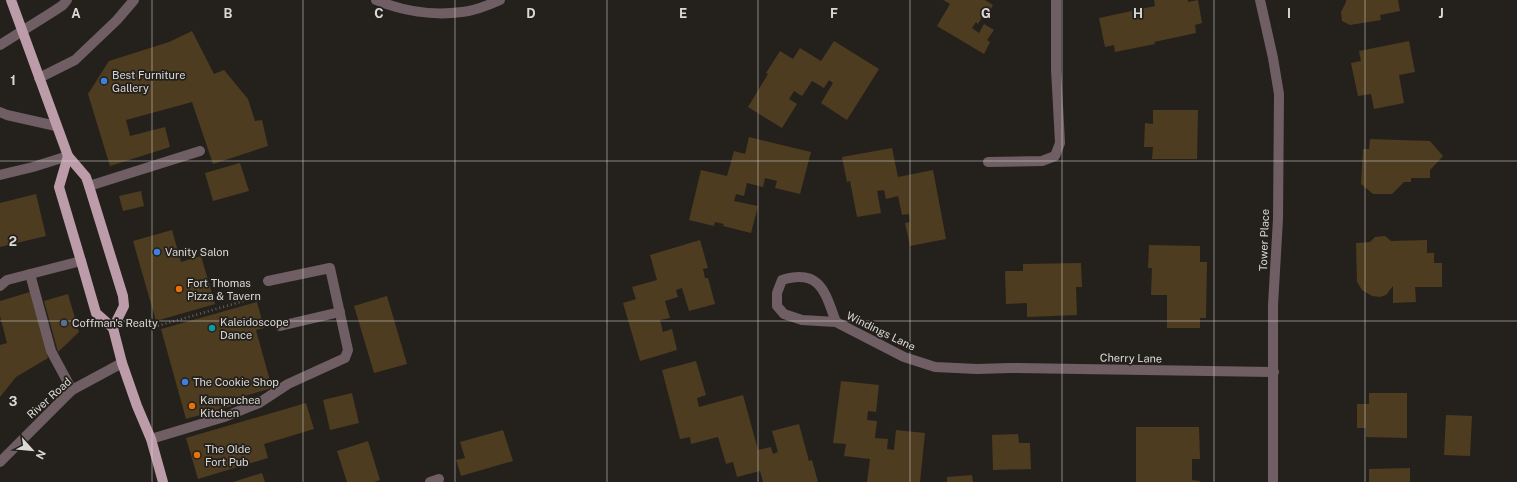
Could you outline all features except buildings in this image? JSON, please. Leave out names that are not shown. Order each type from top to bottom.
[{"type":"main road","points":[[11,0],[68,156],[86,177],[89,186],[124,306],[113,328]]},
{"type":"main road","points":[[68,156],[59,187],[96,313],[113,328],[122,363],[151,439],[163,482]]},
{"type":"street","points":[[0,44],[63,5],[67,0]]},
{"type":"street","points":[[39,78],[74,60],[117,20],[134,0]]},
{"type":"street","points":[[376,0],[392,6],[433,13],[463,12],[500,0]]},
{"type":"street","points":[[988,162],[1042,161],[1055,156],[1060,143],[1056,69],[1056,0]]},
{"type":"street","name":"Tower Place","points":[[1260,0],[1273,58],[1279,94],[1278,219],[1273,305],[1273,482]]},
{"type":"street","points":[[0,112],[7,115],[56,126]]},
{"type":"street","points":[[89,186],[200,151]]},
{"type":"street","points":[[0,175],[68,156]]},
{"type":"street","points":[[0,286],[7,280],[81,261]]},
{"type":"street","points":[[151,439],[224,417],[259,404],[288,384],[345,358],[348,350],[330,268],[268,281]]},
{"type":"street","points":[[30,274],[51,351],[72,390]]},
{"type":"street","name":"Windings Lane","points":[[836,322],[824,290],[815,281],[804,277],[794,277],[782,280],[777,293],[777,306],[784,314],[802,320],[836,322],[904,357],[935,367],[987,369]]},
{"type":"street","points":[[280,326],[340,312]]},
{"type":"street","name":"River Road","points":[[0,462],[72,390],[122,363]]},
{"type":"street","name":"Cherry Lane","points":[[987,369],[1011,368],[1274,372]]},
{"type":"path","points":[[154,327],[254,298],[268,281]]},
{"type":"place","name":"Best Furniture Gallery","points":[[104,81]]},
{"type":"place","name":"Vanity Salon","points":[[157,252]]},
{"type":"place","name":"Fort Thomas Pizza & Tavern","points":[[179,289]]},
{"type":"place","name":"Coffman's Realty","points":[[64,323]]},
{"type":"place","name":"Kaleidoscope Dance","points":[[212,328]]},
{"type":"place","name":"The Cookie Shop","points":[[185,382]]},
{"type":"place","name":"Kampuchea Kitchen","points":[[192,406]]},
{"type":"place","name":"The Olde Fort Pub","points":[[197,455]]}]
